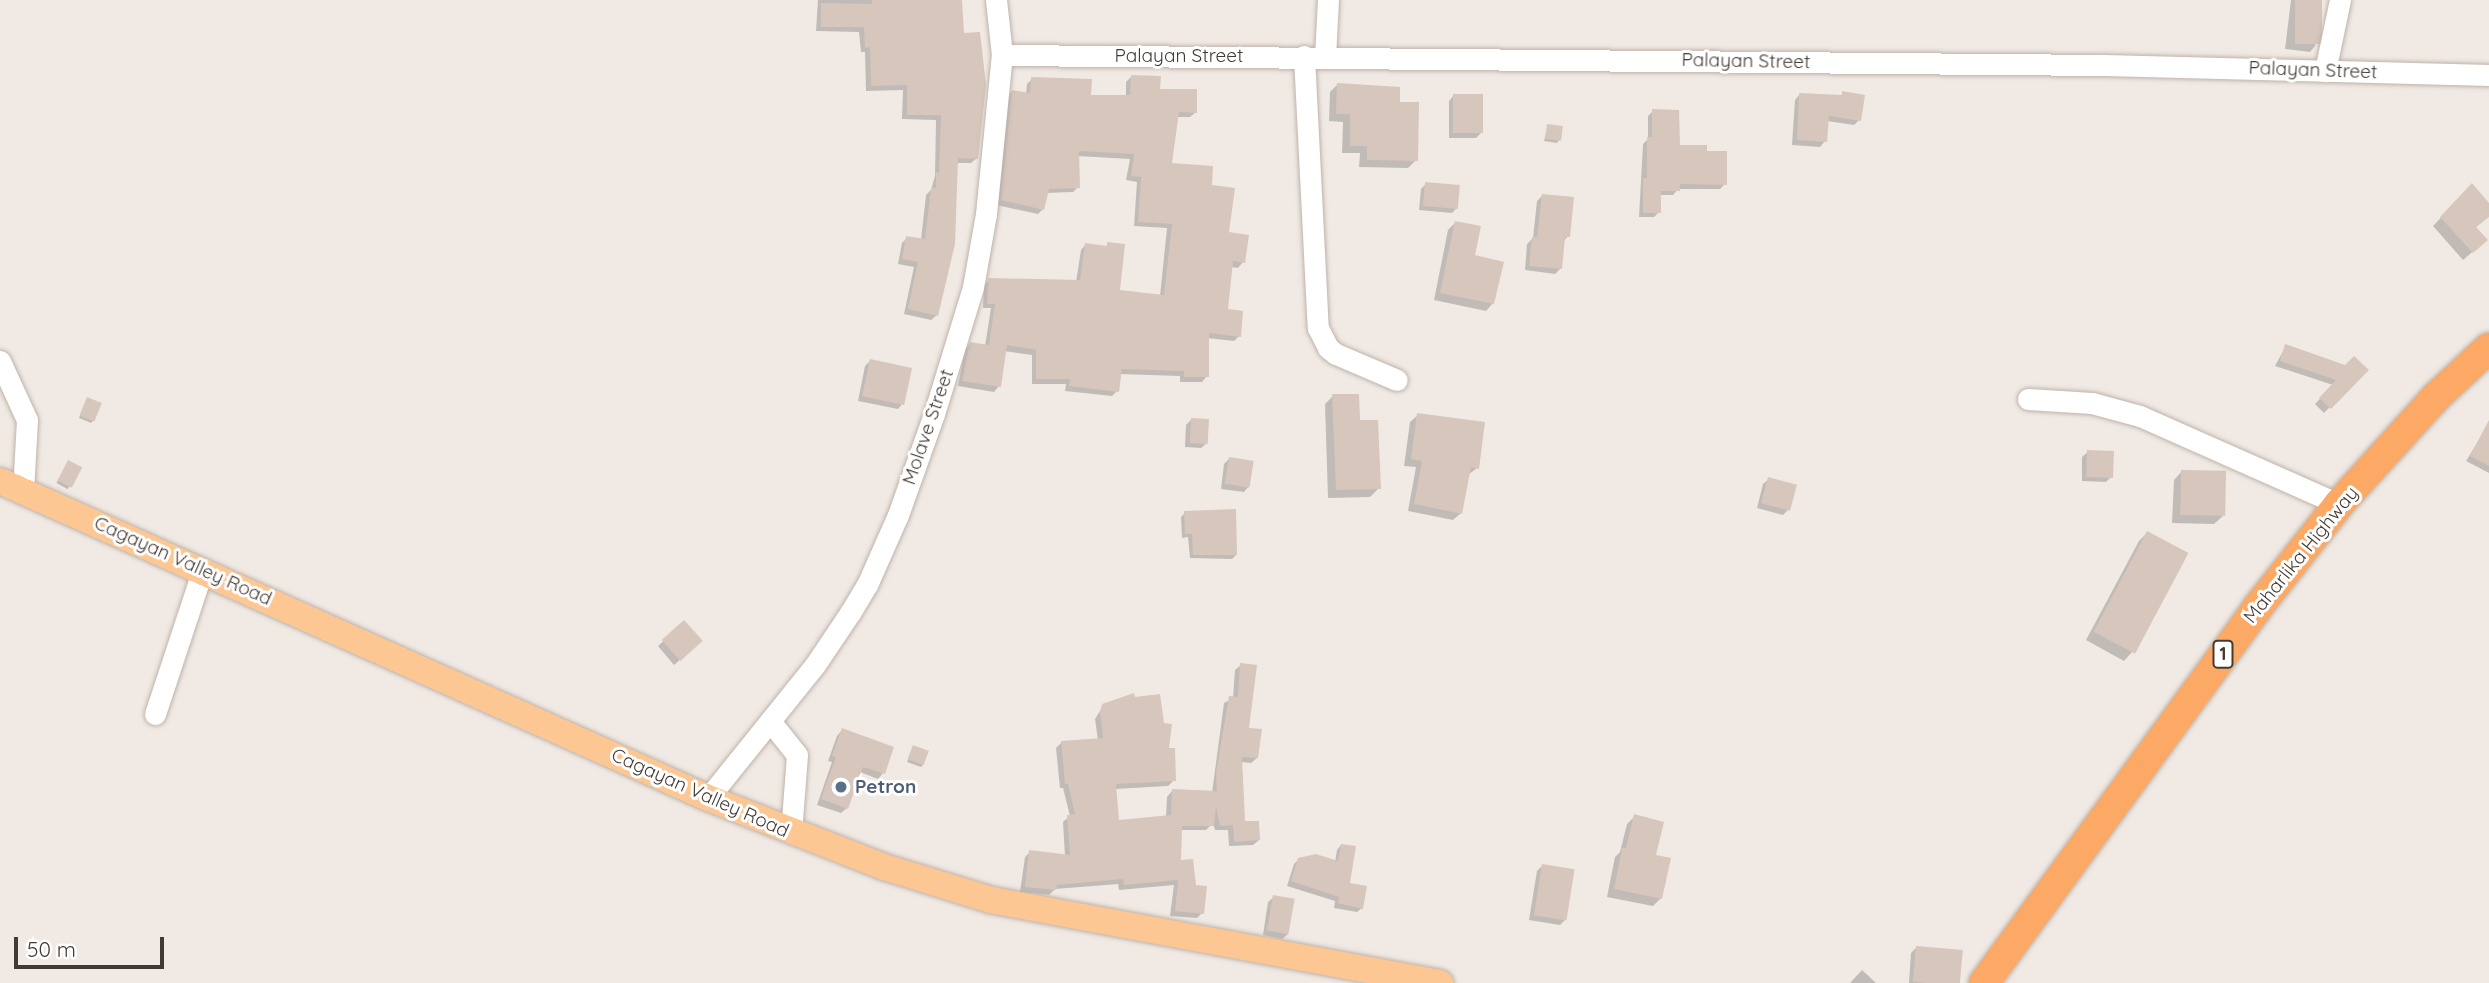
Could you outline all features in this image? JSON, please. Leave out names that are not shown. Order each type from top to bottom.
[{"type":"highway","name":"Maharlika Highway","points":[[1984,983],[2257,608],[2339,504],[2436,397],[2489,348]]},
{"type":"main road","name":"Cagayan Valley Road","points":[[12,486],[203,569],[708,798],[791,833],[884,867],[991,900],[1391,979],[1440,983]]},
{"type":"street","name":"Molave Street","points":[[708,798],[815,665],[867,585],[898,515],[930,427],[973,287],[986,214],[1002,55],[996,0]]},
{"type":"street","points":[[1328,0],[1314,57],[1318,328],[1328,348],[1336,354],[1396,380]]},
{"type":"street","points":[[2325,71],[2340,0]]},
{"type":"street","name":"Palayan Street","points":[[1002,55],[2105,65],[2489,75]]},
{"type":"street","points":[[0,361],[27,420],[12,486]]},
{"type":"street","points":[[2028,398],[2092,403],[2140,416],[2339,504]]},
{"type":"street","points":[[155,714],[203,569]]},
{"type":"street","points":[[770,721],[797,755],[791,833]]},
{"type":"building","points":[[872,0],[962,0],[964,33],[980,32],[986,85],[978,159],[958,158],[955,244],[938,316],[908,309],[918,262],[902,259],[906,236],[925,239],[931,188],[936,188],[936,172],[939,173],[941,115],[907,115],[907,85],[871,86],[870,47],[865,48],[864,27],[821,27],[821,3],[872,4]]},
{"type":"building","points":[[2295,0],[2322,0],[2322,44],[2295,44]]},
{"type":"building","points":[[1131,75],[1161,76],[1160,89],[1197,89],[1197,113],[1179,112],[1172,163],[1213,166],[1212,185],[1235,188],[1229,232],[1249,235],[1245,263],[1233,261],[1228,309],[1243,311],[1241,337],[1209,333],[1209,377],[1184,377],[1184,371],[1122,369],[1119,392],[1069,386],[1070,379],[1036,379],[1036,350],[1007,345],[1001,387],[962,381],[970,342],[989,345],[995,304],[987,304],[988,278],[1080,280],[1085,243],[1107,246],[1107,242],[1125,244],[1120,290],[1164,295],[1172,224],[1138,222],[1141,177],[1131,176],[1134,154],[1079,151],[1080,188],[1049,189],[1044,210],[1001,200],[1012,90],[1030,93],[1031,77],[1092,79],[1091,95],[1130,95]]},
{"type":"building","points":[[1337,83],[1400,87],[1400,102],[1419,102],[1418,161],[1367,160],[1367,146],[1350,146],[1350,114],[1336,114]]},
{"type":"building","points":[[1842,91],[1865,95],[1861,121],[1829,116],[1827,142],[1797,140],[1799,93],[1842,95]]},
{"type":"building","points":[[1453,94],[1483,94],[1483,133],[1453,133]]},
{"type":"building","points":[[1652,109],[1679,110],[1680,145],[1707,145],[1707,151],[1727,151],[1727,185],[1680,184],[1680,191],[1661,191],[1661,213],[1643,213],[1643,178],[1647,178],[1647,137],[1652,137]]},
{"type":"building","points":[[1547,124],[1563,126],[1561,141],[1545,139]]},
{"type":"building","points":[[1425,182],[1460,185],[1458,209],[1423,206]]},
{"type":"building","points":[[2472,183],[2489,203],[2489,217],[2476,227],[2488,240],[2473,253],[2440,217]]},
{"type":"building","points":[[1542,194],[1574,197],[1570,237],[1565,237],[1562,269],[1529,266],[1532,237],[1537,237]]},
{"type":"building","points":[[1455,221],[1481,226],[1475,255],[1504,262],[1494,304],[1440,293]]},
{"type":"building","points":[[2285,344],[2345,365],[2354,356],[2369,370],[2331,409],[2319,398],[2336,380],[2280,361]]},
{"type":"building","points":[[870,359],[912,368],[904,405],[862,396]]},
{"type":"building","points":[[1332,394],[1359,394],[1360,420],[1378,420],[1381,489],[1336,490]]},
{"type":"building","points":[[87,397],[102,403],[94,422],[80,416]]},
{"type":"building","points":[[1417,413],[1485,422],[1479,469],[1471,467],[1462,514],[1414,504],[1422,461],[1411,459]]},
{"type":"building","points":[[1191,418],[1209,419],[1208,444],[1190,443]]},
{"type":"building","points":[[2489,420],[2489,466],[2470,456]]},
{"type":"building","points":[[2087,450],[2114,451],[2113,478],[2086,477]]},
{"type":"building","points":[[1229,457],[1254,461],[1249,488],[1225,484]]},
{"type":"building","points":[[68,460],[82,467],[72,488],[58,480]]},
{"type":"building","points":[[2181,470],[2226,471],[2225,516],[2180,515]]},
{"type":"building","points":[[1768,477],[1797,485],[1790,511],[1761,503]]},
{"type":"building","points":[[1236,509],[1237,555],[1193,555],[1192,534],[1185,534],[1184,511]]},
{"type":"building","points":[[2147,531],[2188,553],[2135,654],[2093,632]]},
{"type":"building","points":[[684,620],[703,641],[680,661],[662,640]]},
{"type":"building","points":[[1240,663],[1257,665],[1249,728],[1262,729],[1258,758],[1242,757],[1245,821],[1259,821],[1260,840],[1234,842],[1233,825],[1220,826],[1216,806],[1214,826],[1182,826],[1181,860],[1193,859],[1196,885],[1207,886],[1204,914],[1175,911],[1178,880],[1124,885],[1123,879],[1057,885],[1056,890],[1025,887],[1029,850],[1070,855],[1067,815],[1075,814],[1068,784],[1065,784],[1061,741],[1103,738],[1100,712],[1102,704],[1134,693],[1135,697],[1160,694],[1164,723],[1172,724],[1169,748],[1175,748],[1176,781],[1116,784],[1119,820],[1171,815],[1172,789],[1217,791],[1216,773],[1229,696],[1238,697]]},
{"type":"building","points":[[842,728],[894,747],[885,774],[863,767],[848,809],[821,799],[836,757],[832,756]]},
{"type":"building","points":[[913,745],[929,751],[923,765],[908,759]]},
{"type":"building","points":[[1634,814],[1664,822],[1656,855],[1671,858],[1662,899],[1614,889],[1622,848],[1626,848]]},
{"type":"building","points":[[1341,844],[1356,846],[1350,883],[1367,886],[1363,909],[1338,903],[1339,897],[1291,881],[1298,858],[1316,854],[1338,861]]},
{"type":"building","points":[[1542,864],[1575,869],[1566,921],[1534,915]]},
{"type":"building","points":[[1273,895],[1295,899],[1288,934],[1267,930]]},
{"type":"building","points":[[1916,946],[1963,950],[1960,983],[1913,982]]},
{"type":"place","name":"Petron","points":[[841,787]]}]
